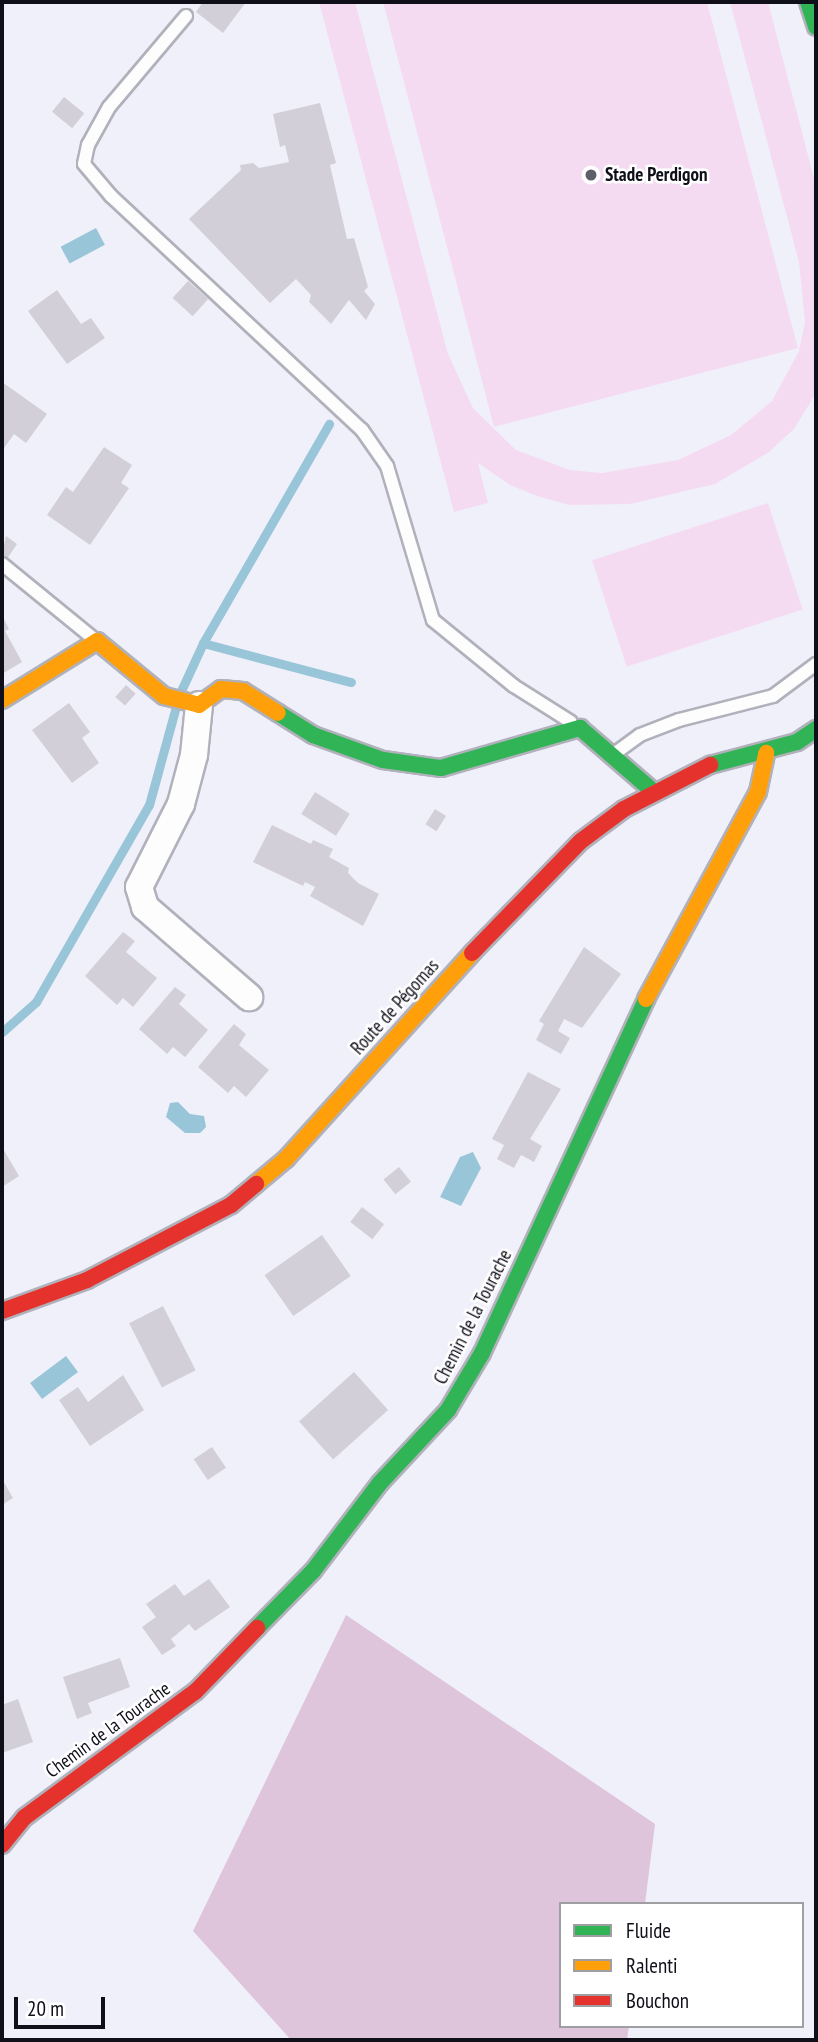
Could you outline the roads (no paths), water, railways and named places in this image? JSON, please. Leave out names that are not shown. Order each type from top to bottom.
[{"type":"street","points":[[808,2],[816,27]]},
{"type":"street","points":[[2,700],[97,641],[164,696],[194,704],[221,689],[243,691],[313,735],[383,760],[441,768],[580,728],[654,792]]},
{"type":"street","points":[[194,704],[194,755],[181,804],[139,887],[145,907],[249,997]]},
{"type":"street","name":"Route de Pégomas","points":[[2,1311],[86,1280],[231,1205],[286,1159],[527,893],[581,841],[654,792],[711,765],[766,753],[816,729]]},
{"type":"street","name":"Chemin de la Tourache","points":[[2,1845],[25,1817],[196,1691],[313,1572],[380,1483],[448,1410],[482,1353],[660,968],[758,792],[766,753]]},
{"type":"lane","points":[[186,16],[109,107],[88,145],[84,164],[111,197],[362,430],[387,466],[433,620],[514,686],[580,728]]},
{"type":"lane","points":[[2,564],[97,641]]},
{"type":"lane","points":[[611,756],[640,735],[679,720],[773,696],[816,664]]},
{"type":"water","points":[[96,228],[105,245],[70,264],[61,247]]},
{"type":"water","points":[[178,1102],[190,1114],[204,1116],[206,1127],[200,1133],[185,1133],[166,1117],[170,1103]]},
{"type":"water","points":[[473,1152],[481,1168],[461,1206],[440,1197],[460,1157]]},
{"type":"water","points":[[66,1356],[78,1372],[42,1399],[30,1383]]},
{"type":"waterway","points":[[203,643],[329,424]]},
{"type":"waterway","points":[[180,693],[203,643],[351,682]]},
{"type":"waterway","points":[[2,1032],[36,1002],[149,805],[176,706]]},
{"type":"place","name":"Stade Perdigon","points":[[591,175]]}]
